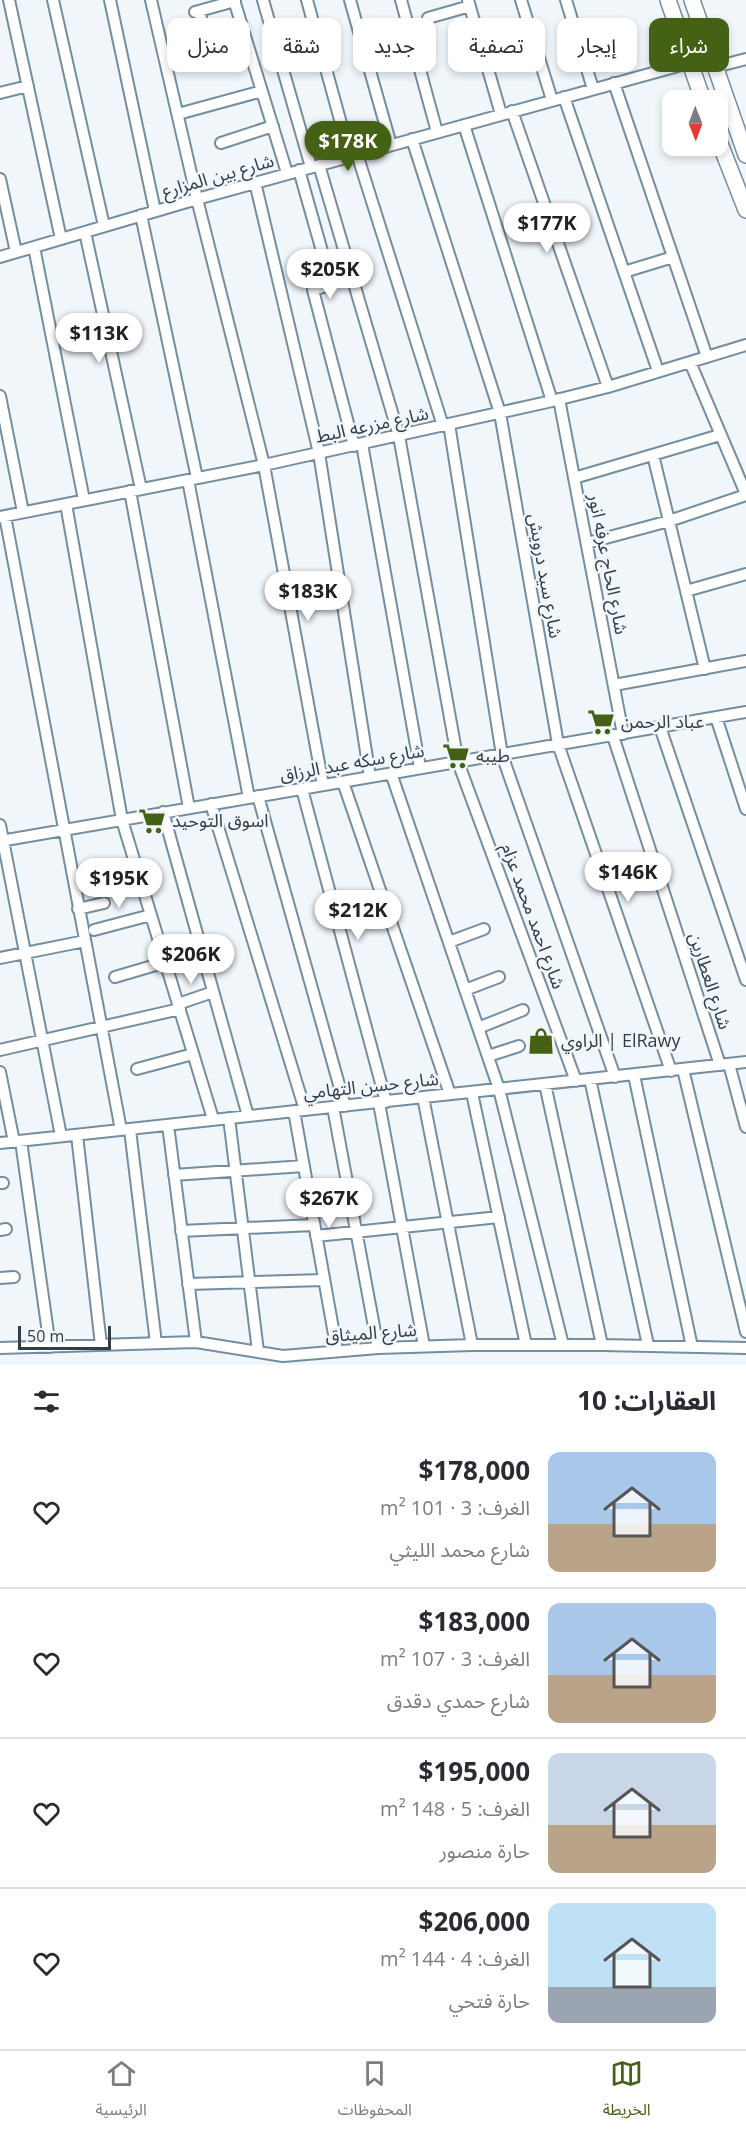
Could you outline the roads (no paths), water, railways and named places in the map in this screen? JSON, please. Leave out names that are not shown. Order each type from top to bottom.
[{"type":"street","points":[[9,0],[61,239]]},
{"type":"street","points":[[53,0],[104,226]]},
{"type":"street","points":[[110,0],[155,211]]},
{"type":"street","points":[[151,0],[197,199],[264,465],[323,785]]},
{"type":"street","name":"شارع احمد محمد عزام","points":[[263,0],[399,436],[458,762],[576,1081]]},
{"type":"street","points":[[307,0],[354,155],[446,425],[502,755],[615,1077]]},
{"type":"street","points":[[350,0],[392,145]]},
{"type":"street","points":[[401,0],[437,132]]},
{"type":"street","points":[[521,0],[552,100]]},
{"type":"street","points":[[566,0],[593,89]]},
{"type":"street","points":[[668,0],[674,18]]},
{"type":"street","points":[[692,0],[698,18]]},
{"type":"street","points":[[199,18],[197,12],[235,1],[240,18]]},
{"type":"street","points":[[428,18],[469,3],[473,18]]},
{"type":"street","points":[[250,52],[287,174]]},
{"type":"street","points":[[729,63],[746,59]]},
{"type":"street","points":[[491,72],[608,387]]},
{"type":"street","name":"شارع بين المزارع","points":[[0,257],[299,170],[655,72]]},
{"type":"street","points":[[692,72],[699,90]]},
{"type":"street","points":[[717,72],[746,155]]},
{"type":"street","points":[[614,83],[707,357]]},
{"type":"street","points":[[0,93],[28,86]]},
{"type":"street","points":[[178,114],[262,91]]},
{"type":"street","points":[[564,98],[658,371]]},
{"type":"street","name":"شارع الحاج عرفه انور","points":[[464,125],[555,400],[574,478],[614,685],[618,735]]},
{"type":"street","points":[[221,143],[273,126]]},
{"type":"street","name":"شارع سيد درويش","points":[[412,139],[500,413],[558,744],[671,1071]]},
{"type":"street","points":[[725,156],[746,210]]},
{"type":"street","points":[[299,170],[332,283],[313,290],[358,445],[420,768]]},
{"type":"street","points":[[0,179],[16,252]]},
{"type":"street","points":[[255,183],[319,453],[370,777]]},
{"type":"street","points":[[141,215],[253,797],[345,1106]]},
{"type":"street","points":[[85,232],[141,489]]},
{"type":"street","points":[[34,247],[84,501]]},
{"type":"street","points":[[624,272],[673,257]]},
{"type":"street","name":"شارع مزرعه البط","points":[[3,517],[264,465],[500,413],[608,387],[746,345]]},
{"type":"street","points":[[587,543],[669,521],[746,494],[690,362]]},
{"type":"street","points":[[0,396],[23,512]]},
{"type":"street","points":[[574,478],[720,435]]},
{"type":"street","points":[[653,455],[705,669]]},
{"type":"street","points":[[129,491],[189,808]]},
{"type":"street","points":[[66,504],[122,820],[213,1119]]},
{"type":"street","points":[[3,517],[101,1028],[126,1130],[156,1343]]},
{"type":"street","points":[[686,591],[746,574]]},
{"type":"street","points":[[614,685],[746,661]]},
{"type":"street","name":"شارع سكه عبد الرزاق","points":[[1,840],[746,712]]},
{"type":"street","points":[[716,717],[746,809]]},
{"type":"street","points":[[660,727],[746,980]]},
{"type":"street","name":"شارع العطارين","points":[[618,735],[746,1127]]},
{"type":"street","points":[[391,773],[499,1089],[563,1345]]},
{"type":"street","points":[[343,782],[450,1094]]},
{"type":"street","points":[[302,789],[383,1102],[402,1228],[424,1346]]},
{"type":"street","points":[[211,804],[300,1111],[304,1166],[337,1351]]},
{"type":"street","points":[[163,812],[248,1116]]},
{"type":"street","points":[[0,825],[1,840],[61,1136]]},
{"type":"street","points":[[100,884],[138,873]]},
{"type":"street","points":[[78,909],[104,903]]},
{"type":"street","points":[[94,930],[151,915]]},
{"type":"street","points":[[449,942],[484,929]]},
{"type":"street","points":[[0,958],[85,941]]},
{"type":"street","points":[[115,977],[165,962]]},
{"type":"street","points":[[465,990],[499,977]]},
{"type":"street","points":[[0,1050],[101,1028],[179,1006],[213,992]]},
{"type":"street","points":[[478,1028],[523,1010]]},
{"type":"street","points":[[488,1056],[519,1046]]},
{"type":"street","points":[[136,1069],[194,1054]]},
{"type":"street","name":"شارع حسن التهامي","points":[[0,1143],[746,1062]]},
{"type":"street","points":[[683,1069],[746,1332]]},
{"type":"street","points":[[0,1072],[17,1141],[50,1347]]},
{"type":"street","points":[[634,1075],[692,1347]]},
{"type":"street","points":[[590,1079],[648,1345]]},
{"type":"street","points":[[545,1084],[602,1345]]},
{"type":"street","points":[[472,1093],[526,1344]]},
{"type":"street","points":[[423,1097],[471,1345]]},
{"type":"street","points":[[333,1107],[378,1348]]},
{"type":"street","points":[[229,1118],[258,1351]]},
{"type":"street","points":[[168,1125],[196,1342]]},
{"type":"street","points":[[77,1135],[101,1345]]},
{"type":"street","points":[[174,1175],[304,1166]]},
{"type":"street","points":[[181,1231],[242,1228],[356,1232],[499,1217]]},
{"type":"street","points":[[0,1278],[14,1277]]},
{"type":"street","points":[[188,1284],[324,1281]]},
{"type":"street","name":"شارع الميثاق","points":[[0,1348],[196,1342],[258,1351],[297,1360],[337,1351],[424,1346],[526,1344],[746,1348]]},
{"type":"place","name":"عباد الرحمن","points":[[601,722]]},
{"type":"place","name":"طيبه","points":[[456,756]]},
{"type":"place","name":"اسوق التوحيد","points":[[152,821]]},
{"type":"place","name":"الراوي | ElRawy","points":[[541,1041]]}]
